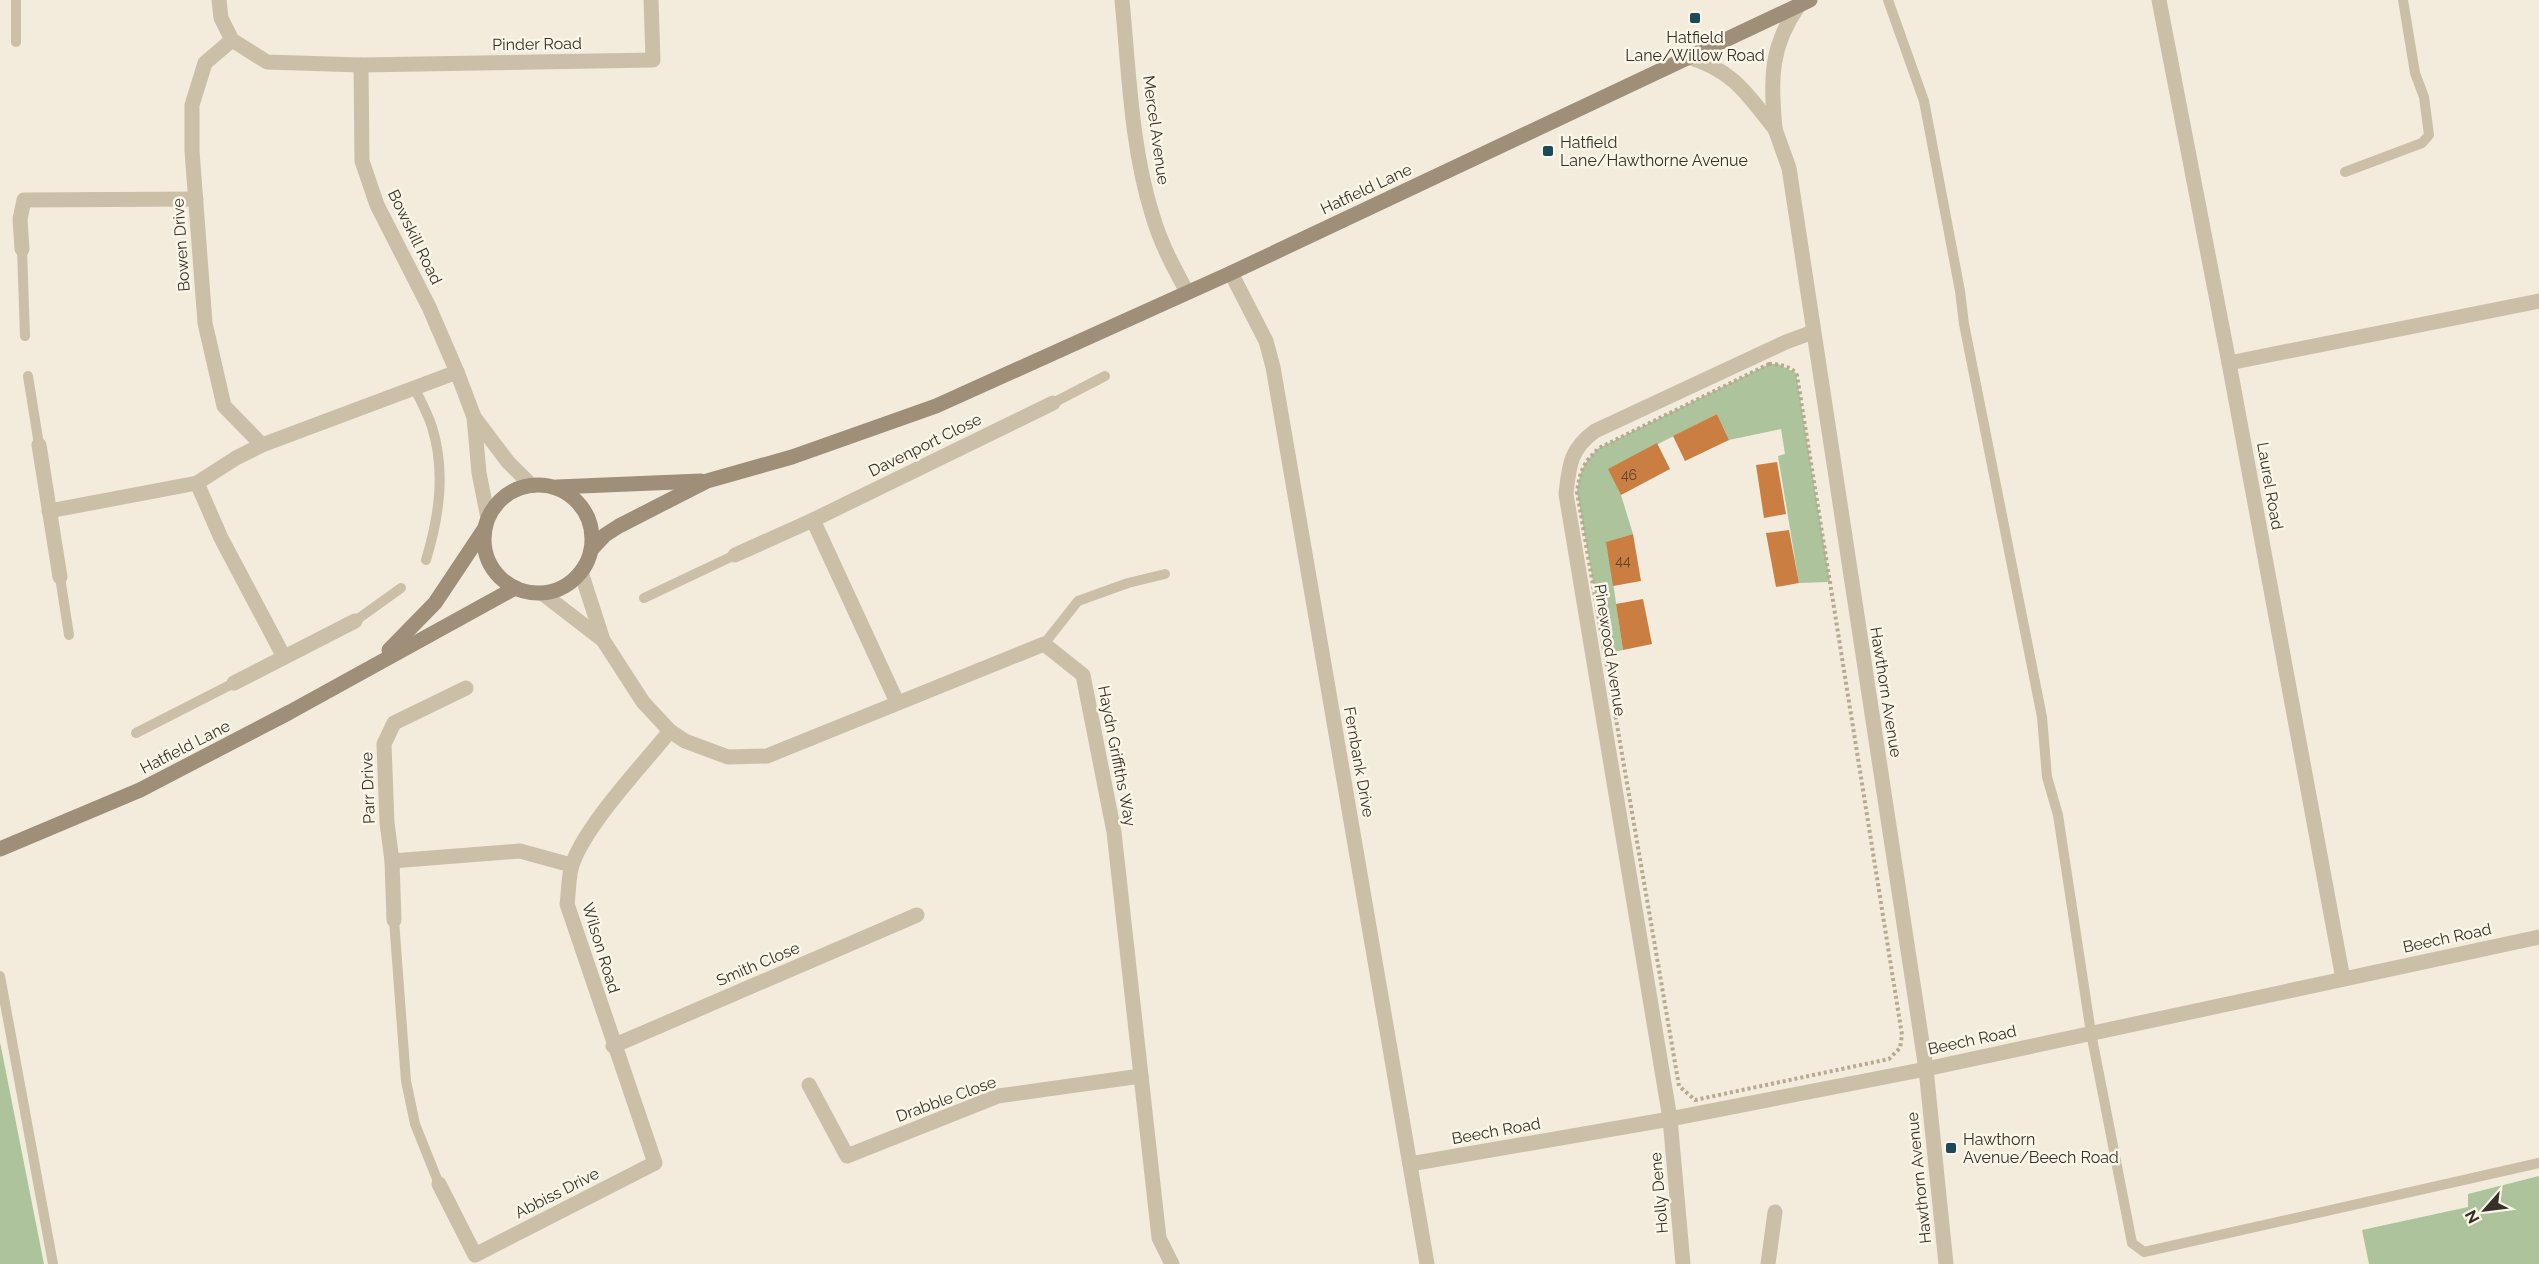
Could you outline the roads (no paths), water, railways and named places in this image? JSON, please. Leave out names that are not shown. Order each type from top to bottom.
[{"type":"street","points":[[219,0],[220,18],[232,40],[267,62],[361,65]]},
{"type":"street","name":"Pinder Road","points":[[361,65],[653,60],[651,0]]},
{"type":"street","name":"Mercel Avenue","points":[[1122,0],[1137,150],[1144,183],[1166,252],[1187,292]]},
{"type":"street","name":"Laurel Road","points":[[2158,0],[2229,363],[2343,979]]},
{"type":"street","name":"Hatfield Lane","points":[[707,481],[792,457],[936,406],[1232,273],[1805,2]]},
{"type":"street","name":"Hawthorn Avenue","points":[[1805,2],[1788,21],[1774,56],[1772,89],[1775,129],[1789,168],[1926,1069],[1946,1264]]},
{"type":"street","name":"Bowen Drive","points":[[232,40],[205,63],[192,105],[192,151],[205,323],[224,406],[262,445]]},
{"type":"street","name":"Hawthorn Avenue","points":[[1688,57],[1710,63],[1737,82],[1775,129]]},
{"type":"street","name":"Bowskill Road","points":[[361,65],[362,161],[377,205],[429,307],[474,417],[479,473],[487,523]]},
{"type":"street","points":[[22,249],[20,219],[24,200],[196,199]]},
{"type":"street","name":"Fernbank Drive","points":[[1232,273],[1266,341],[1274,367],[1427,1264]]},
{"type":"street","points":[[2229,363],[2539,302]]},
{"type":"street","name":"Pinewood Avenue","points":[[1670,1119],[1566,494],[1568,474],[1574,451],[1595,431],[1786,342],[1813,332]]},
{"type":"street","points":[[49,511],[196,483],[262,445],[457,372]]},
{"type":"street","name":"Davenport Close","points":[[735,555],[813,520],[1053,403]]},
{"type":"street","name":"Bowskill Road","points":[[474,417],[508,462],[531,485]]},
{"type":"street","points":[[39,445],[60,578]]},
{"type":"street","points":[[707,481],[605,535],[591,550],[581,572],[563,586],[542,593],[515,588],[500,577],[490,563],[484,546],[487,523],[498,502],[513,490],[531,485],[553,487],[707,481]]},
{"type":"street","points":[[196,483],[221,538],[284,657]]},
{"type":"street","points":[[553,487],[571,496],[585,511],[591,530],[591,550]]},
{"type":"street","points":[[813,520],[897,702]]},
{"type":"street","name":"Hatfield Lane","points":[[379,661],[435,603],[487,523]]},
{"type":"street","points":[[581,572],[603,640],[643,702],[670,731],[685,741],[728,757],[767,756],[1044,645]]},
{"type":"street","name":"Hatfield Lane","points":[[0,849],[140,790],[290,712],[515,588]]},
{"type":"street","points":[[542,593],[603,640]]},
{"type":"street","points":[[234,683],[355,621]]},
{"type":"street","name":"Haydn Griffiths Way","points":[[1044,645],[1083,675],[1114,832],[1159,1238],[1171,1262]]},
{"type":"street","name":"Parr Drive","points":[[394,920],[384,744],[394,723],[466,688]]},
{"type":"street","name":"Wilson Road","points":[[655,1164],[567,904],[572,865],[581,845],[670,731]]},
{"type":"street","points":[[392,861],[520,851],[572,865]]},
{"type":"street","name":"Smith Close","points":[[614,1046],[917,915]]},
{"type":"street","name":"Beech Road","points":[[1410,1164],[1670,1119],[1926,1069],[2539,937]]},
{"type":"street","name":"Drabble Close","points":[[809,1085],[847,1156],[998,1096],[1141,1076]]},
{"type":"street","name":"Holly Dene","points":[[1670,1119],[1683,1264]]},
{"type":"street","name":"Abbiss Drive","points":[[440,1184],[478,1259],[655,1164]]},
{"type":"street","points":[[1768,1264],[1775,1212]]},
{"type":"lane","points":[[16,0],[16,42]]},
{"type":"lane","points":[[1888,0],[1924,101],[1960,291],[1966,335],[2042,717],[2047,777],[2058,815],[2091,1033],[2132,1243],[2144,1252],[2539,1163]]},
{"type":"lane","points":[[2345,172],[2422,142],[2429,135],[2424,97],[2415,74],[2403,0]]},
{"type":"lane","points":[[22,249],[25,336]]},
{"type":"lane","points":[[28,376],[39,445]]},
{"type":"lane","points":[[1053,403],[1105,376]]},
{"type":"lane","points":[[415,388],[432,428],[441,482],[436,525],[426,560]]},
{"type":"lane","points":[[644,598],[735,555]]},
{"type":"lane","points":[[1044,645],[1078,601],[1128,583],[1165,574]]},
{"type":"lane","points":[[60,578],[69,635]]},
{"type":"lane","points":[[355,621],[401,588]]},
{"type":"lane","points":[[136,733],[234,683]]},
{"type":"lane","points":[[394,920],[406,1081],[415,1124],[440,1184]]},
{"type":"lane","points":[[0,976],[53,1264]]},
{"type":"place","name":"Hatfield Lane/Willow Road","points":[[1695,18]]},
{"type":"place","name":"Hatfield Lane/Hawthorne Avenue","points":[[1548,151]]},
{"type":"place","name":"Hawthorn Avenue/Beech Road","points":[[1951,1148]]}]
